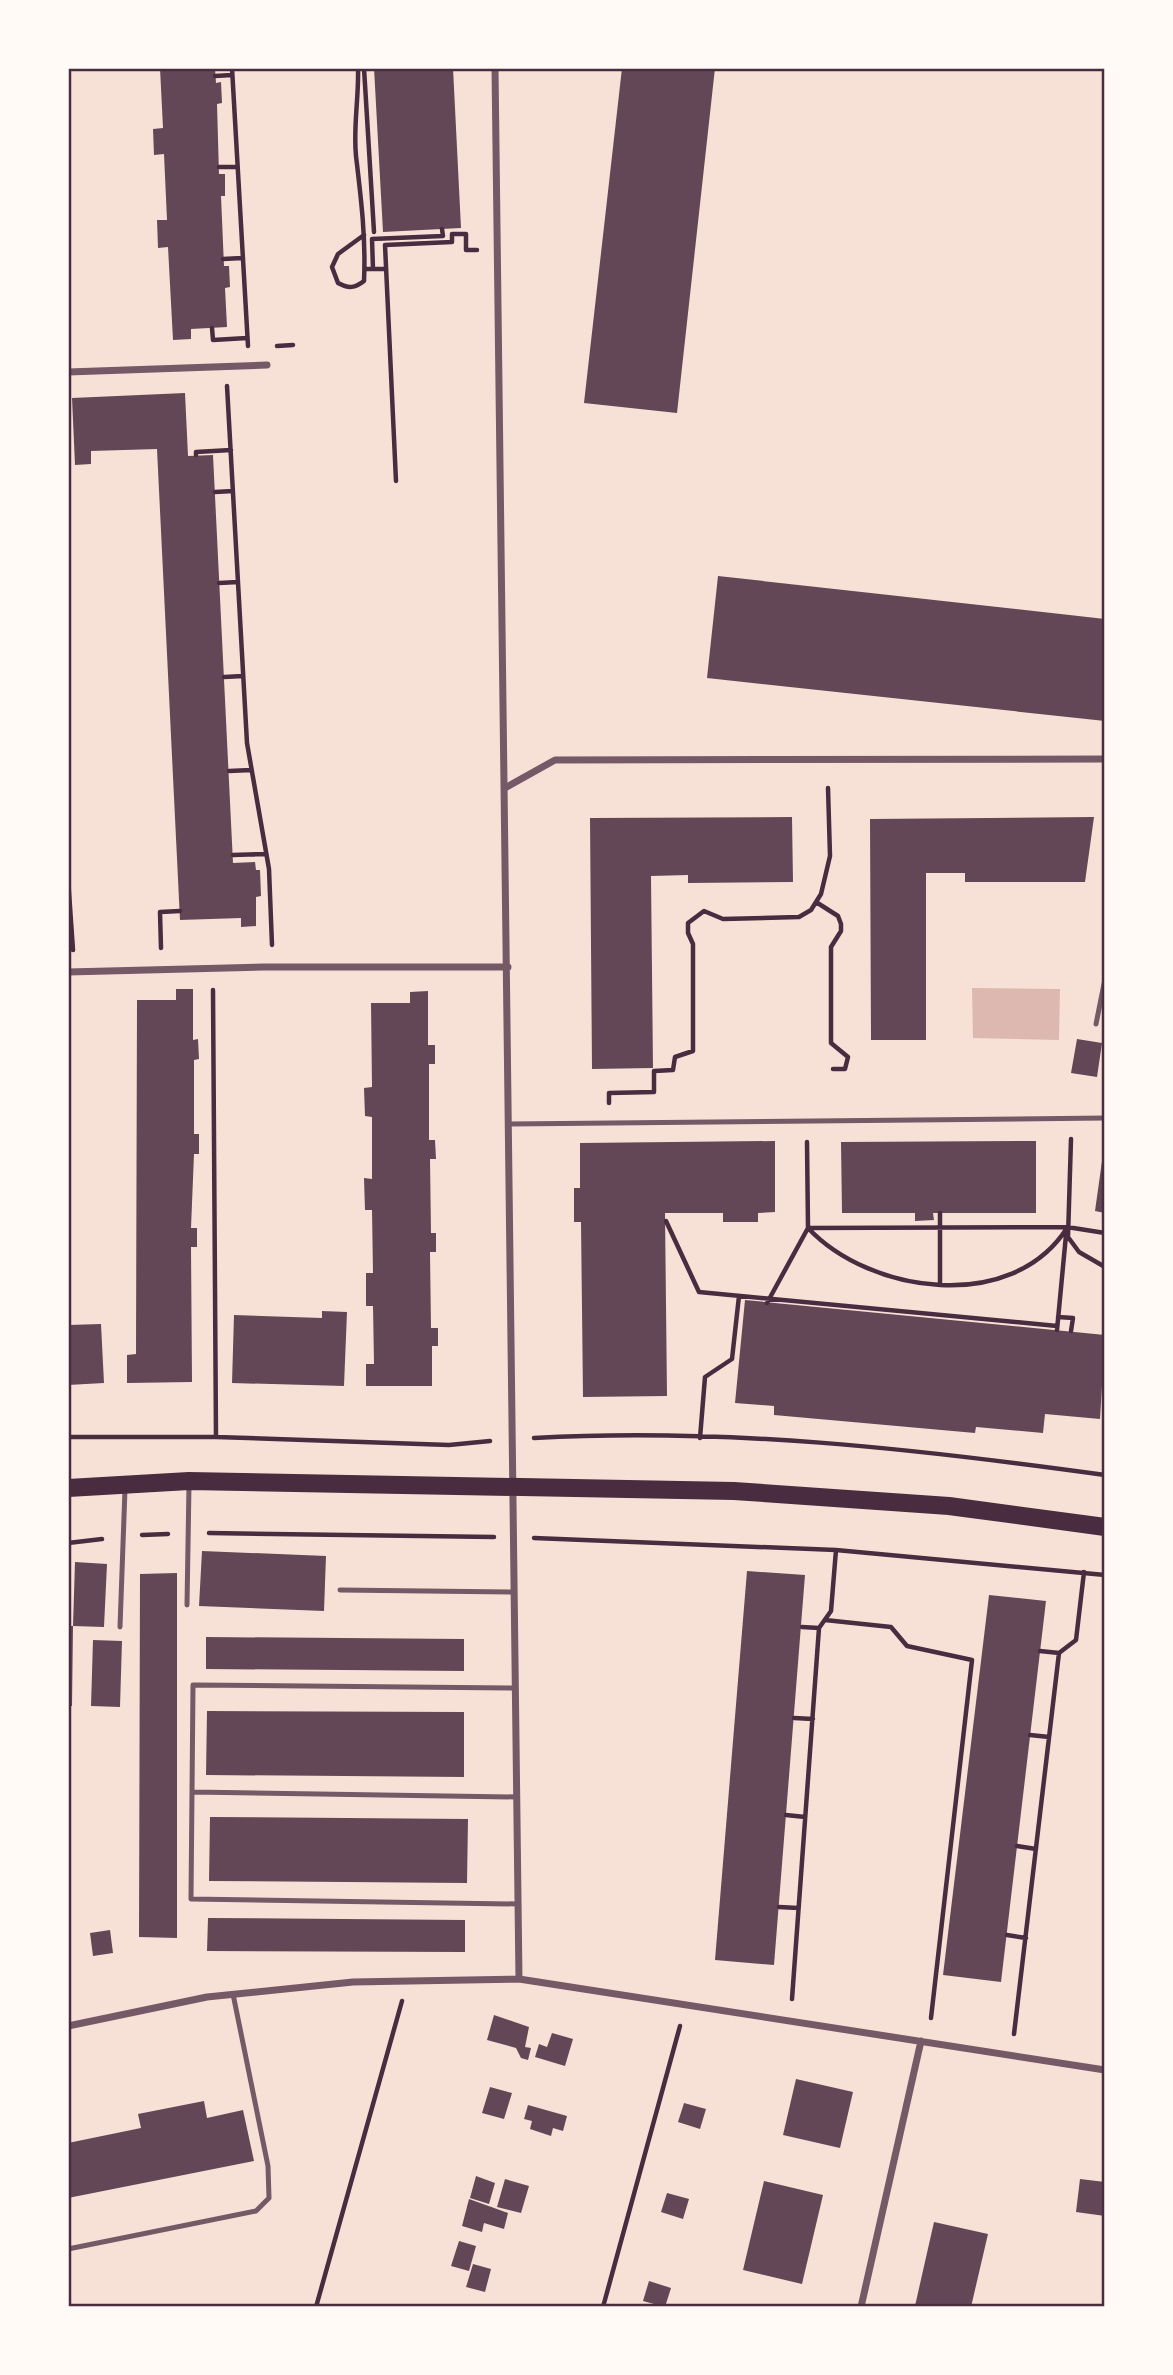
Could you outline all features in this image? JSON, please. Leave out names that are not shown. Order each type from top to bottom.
[{"type":"main road","points":[[68,1488],[189,1481],[734,1491],[949,1506],[1105,1527]]},
{"type":"street","points":[[495,68],[519,1979]]},
{"type":"street","points":[[68,372],[267,365]]},
{"type":"street","points":[[505,788],[555,760],[1105,759]]},
{"type":"street","points":[[70,972],[264,967],[508,967]]},
{"type":"street","points":[[68,2026],[233,1994],[353,1982],[519,1979],[1105,2070]]},
{"type":"street","points":[[861,2307],[921,2041]]},
{"type":"lane","points":[[1097,1024],[1105,979]]},
{"type":"lane","points":[[510,1124],[1105,1118]]},
{"type":"lane","points":[[187,1605],[189,1481]]},
{"type":"lane","points":[[120,1627],[125,1483]]},
{"type":"lane","points":[[340,1590],[514,1592]]},
{"type":"lane","points":[[516,1688],[193,1685],[191,1899],[518,1904]]},
{"type":"lane","points":[[192,1792],[517,1797]]},
{"type":"lane","points":[[68,2249],[256,2211],[269,2198],[268,2165],[233,1994]]},
{"type":"path","points":[[232,68],[248,347]]},
{"type":"path","points":[[358,68],[356,155],[364,201],[365,281],[356,287],[347,288],[338,283],[332,267],[338,254],[364,234]]},
{"type":"path","points":[[364,68],[374,232]]},
{"type":"path","points":[[215,76],[232,75]]},
{"type":"path","points":[[219,167],[237,167]]},
{"type":"path","points":[[373,269],[372,239],[443,236],[442,229]]},
{"type":"path","points":[[375,245],[452,242],[452,234],[466,234],[466,250],[480,250]]},
{"type":"path","points":[[385,245],[396,481]]},
{"type":"path","points":[[223,259],[243,258]]},
{"type":"path","points":[[365,269],[386,268]]},
{"type":"path","points":[[212,328],[213,340],[247,338]]},
{"type":"path","points":[[227,385],[243,676],[251,770],[266,854],[272,946]]},
{"type":"path","points":[[196,455],[196,452],[231,450]]},
{"type":"path","points":[[215,492],[233,491]]},
{"type":"path","points":[[219,583],[238,582]]},
{"type":"path","points":[[224,677],[243,676]]},
{"type":"path","points":[[229,771],[251,770]]},
{"type":"path","points":[[597,1105],[610,1104],[609,1093],[654,1092],[654,1071],[673,1070],[675,1057],[693,1051],[693,944],[688,933],[688,923],[704,911],[723,919],[799,917],[811,910],[821,894],[830,856],[828,788]]},
{"type":"path","points":[[233,855],[266,854]]},
{"type":"path","points":[[68,878],[70,972]]},
{"type":"path","points":[[816,902],[838,916],[841,924],[841,931],[831,947],[831,1043],[848,1057],[845,1069],[834,1069]]},
{"type":"path","points":[[161,949],[160,912],[180,911]]},
{"type":"path","points":[[213,983],[216,1437]]},
{"type":"path","points":[[666,1221],[699,1292],[1057,1328],[1067,1227],[1072,1117]]},
{"type":"path","points":[[769,1301],[808,1228],[806,1120]]},
{"type":"path","points":[[940,1213],[940,1283]]},
{"type":"path","points":[[1067,1227],[1068,1237],[1079,1252],[1105,1267]]},
{"type":"path","points":[[808,1228],[827,1248],[856,1265],[894,1278],[970,1284],[1003,1278],[1047,1254],[1067,1227]]},
{"type":"path","points":[[808,1228],[1067,1227],[1105,1233]]},
{"type":"path","points":[[700,1438],[705,1377],[732,1359],[738,1296]]},
{"type":"path","points":[[1058,1317],[1073,1318],[1071,1331]]},
{"type":"path","points":[[68,1437],[216,1437],[449,1445],[565,1436],[700,1438],[850,1446],[1105,1475]]},
{"type":"path","points":[[189,1533],[515,1538],[836,1550],[1105,1575]]},
{"type":"path","points":[[790,2020],[819,1628],[831,1611],[836,1550]]},
{"type":"path","points":[[1040,1651],[1059,1653],[1076,1640],[1084,1573]]},
{"type":"path","points":[[825,1620],[891,1627],[907,1646],[972,1660],[931,2018]]},
{"type":"path","points":[[802,1627],[819,1628]]},
{"type":"path","points":[[1011,2055],[1059,1653]]},
{"type":"path","points":[[794,1718],[813,1719]]},
{"type":"path","points":[[1030,1735],[1049,1737]]},
{"type":"path","points":[[786,1815],[805,1817]]},
{"type":"path","points":[[1017,1846],[1036,1849]]},
{"type":"path","points":[[779,1907],[798,1908]]},
{"type":"path","points":[[1007,1935],[1026,1938]]},
{"type":"path","points":[[316,2307],[407,1981]]},
{"type":"path","points":[[603,2307],[685,2005]]},
{"type":"shaded area","points":[[972,988],[1060,989],[1059,1040],[973,1038]]},
{"type":"building","points":[[160,68],[215,68],[216,83],[221,82],[222,103],[217,104],[219,174],[225,174],[225,196],[221,196],[224,266],[229,266],[230,287],[225,288],[227,327],[191,329],[191,339],[173,340],[168,247],[158,248],[157,220],[167,220],[164,154],[154,155],[153,129],[163,128]]},
{"type":"building","points":[[374,68],[453,68],[461,228],[383,232]]},
{"type":"building","points":[[622,68],[715,68],[677,413],[584,403]]},
{"type":"building","points":[[185,393],[188,456],[213,455],[233,863],[255,862],[256,870],[260,870],[261,896],[256,897],[256,926],[241,927],[241,918],[180,920],[157,449],[91,451],[91,464],[75,465],[72,398]]},
{"type":"building","points":[[718,576],[1105,619],[1105,721],[707,678]]},
{"type":"building","points":[[792,817],[793,882],[688,883],[688,875],[651,876],[653,1068],[592,1069],[590,818]]},
{"type":"building","points":[[1094,817],[1085,882],[965,882],[965,873],[926,873],[926,1040],[871,1040],[870,819]]},
{"type":"building","points":[[176,989],[193,989],[193,1040],[198,1039],[199,1059],[194,1060],[194,1134],[199,1134],[199,1154],[194,1154],[191,1228],[197,1228],[197,1247],[191,1247],[192,1382],[127,1383],[127,1355],[136,1354],[137,1000],[176,1000]]},
{"type":"building","points":[[428,991],[428,1045],[435,1045],[435,1064],[429,1064],[429,1140],[435,1140],[436,1159],[430,1159],[431,1233],[436,1233],[436,1252],[430,1252],[431,1328],[438,1328],[438,1346],[432,1346],[432,1386],[366,1386],[366,1364],[374,1364],[373,1306],[366,1306],[366,1273],[373,1273],[372,1210],[365,1210],[364,1178],[372,1179],[372,1117],[365,1116],[364,1088],[372,1087],[371,1003],[410,1003],[410,992]]},
{"type":"building","points":[[1077,1039],[1102,1043],[1097,1077],[1071,1073]]},
{"type":"building","points":[[775,1141],[775,1212],[758,1213],[758,1222],[723,1222],[723,1213],[665,1213],[667,1396],[583,1397],[581,1222],[574,1222],[574,1188],[580,1188],[580,1143]]},
{"type":"building","points":[[1036,1141],[1036,1213],[933,1213],[934,1220],[915,1221],[915,1213],[842,1213],[841,1142]]},
{"type":"building","points":[[1105,1154],[1105,1213],[1095,1211]]},
{"type":"building","points":[[745,1300],[1105,1335],[1100,1419],[1045,1414],[1043,1433],[976,1427],[975,1433],[774,1415],[774,1406],[735,1403]]},
{"type":"building","points":[[322,1311],[347,1312],[344,1386],[232,1383],[234,1315],[322,1318]]},
{"type":"building","points":[[101,1324],[104,1383],[68,1385],[68,1325]]},
{"type":"building","points":[[202,1551],[326,1556],[324,1611],[199,1606]]},
{"type":"building","points":[[75,1562],[107,1564],[104,1627],[73,1626]]},
{"type":"building","points":[[747,1571],[805,1575],[774,1965],[715,1960]]},
{"type":"building","points":[[177,1573],[177,1938],[139,1937],[140,1574]]},
{"type":"building","points":[[989,1595],[1046,1601],[1001,1982],[943,1975]]},
{"type":"building","points":[[68,1626],[73,1626],[72,1706],[68,1706]]},
{"type":"building","points":[[206,1637],[464,1639],[464,1671],[206,1669]]},
{"type":"building","points":[[93,1640],[122,1641],[120,1707],[91,1706]]},
{"type":"building","points":[[207,1711],[464,1712],[464,1777],[206,1775]]},
{"type":"building","points":[[210,1817],[468,1819],[467,1883],[209,1881]]},
{"type":"building","points":[[208,1918],[465,1920],[465,1952],[207,1951]]},
{"type":"building","points":[[110,1930],[113,1953],[93,1956],[90,1933]]},
{"type":"building","points":[[494,2015],[529,2027],[525,2047],[531,2048],[528,2060],[521,2058],[516,2048],[487,2040]]},
{"type":"building","points":[[552,2033],[573,2039],[565,2066],[535,2057],[539,2044],[547,2047]]},
{"type":"building","points":[[796,2079],[853,2092],[840,2148],[783,2135]]},
{"type":"building","points":[[490,2087],[512,2093],[504,2119],[482,2113]]},
{"type":"building","points":[[204,2101],[207,2118],[243,2110],[254,2161],[68,2198],[68,2143],[141,2128],[138,2114]]},
{"type":"building","points":[[684,2103],[706,2109],[700,2129],[678,2122]]},
{"type":"building","points":[[528,2105],[567,2116],[563,2131],[553,2128],[551,2136],[530,2129],[532,2121],[524,2119]]},
{"type":"building","points":[[476,2176],[495,2183],[489,2204],[470,2198]]},
{"type":"building","points":[[505,2179],[529,2186],[521,2213],[497,2207]]},
{"type":"building","points":[[1080,2179],[1105,2182],[1105,2216],[1076,2212]]},
{"type":"building","points":[[764,2181],[823,2195],[802,2284],[743,2270]]},
{"type":"building","points":[[667,2193],[689,2199],[683,2219],[661,2212]]},
{"type":"building","points":[[469,2199],[508,2213],[504,2229],[484,2223],[482,2232],[462,2226]]},
{"type":"building","points":[[934,2222],[988,2234],[971,2307],[915,2306]]},
{"type":"building","points":[[459,2241],[476,2246],[469,2271],[451,2266]]},
{"type":"building","points":[[473,2264],[491,2269],[485,2292],[466,2287]]},
{"type":"building","points":[[649,2281],[671,2288],[665,2307],[643,2301]]}]
